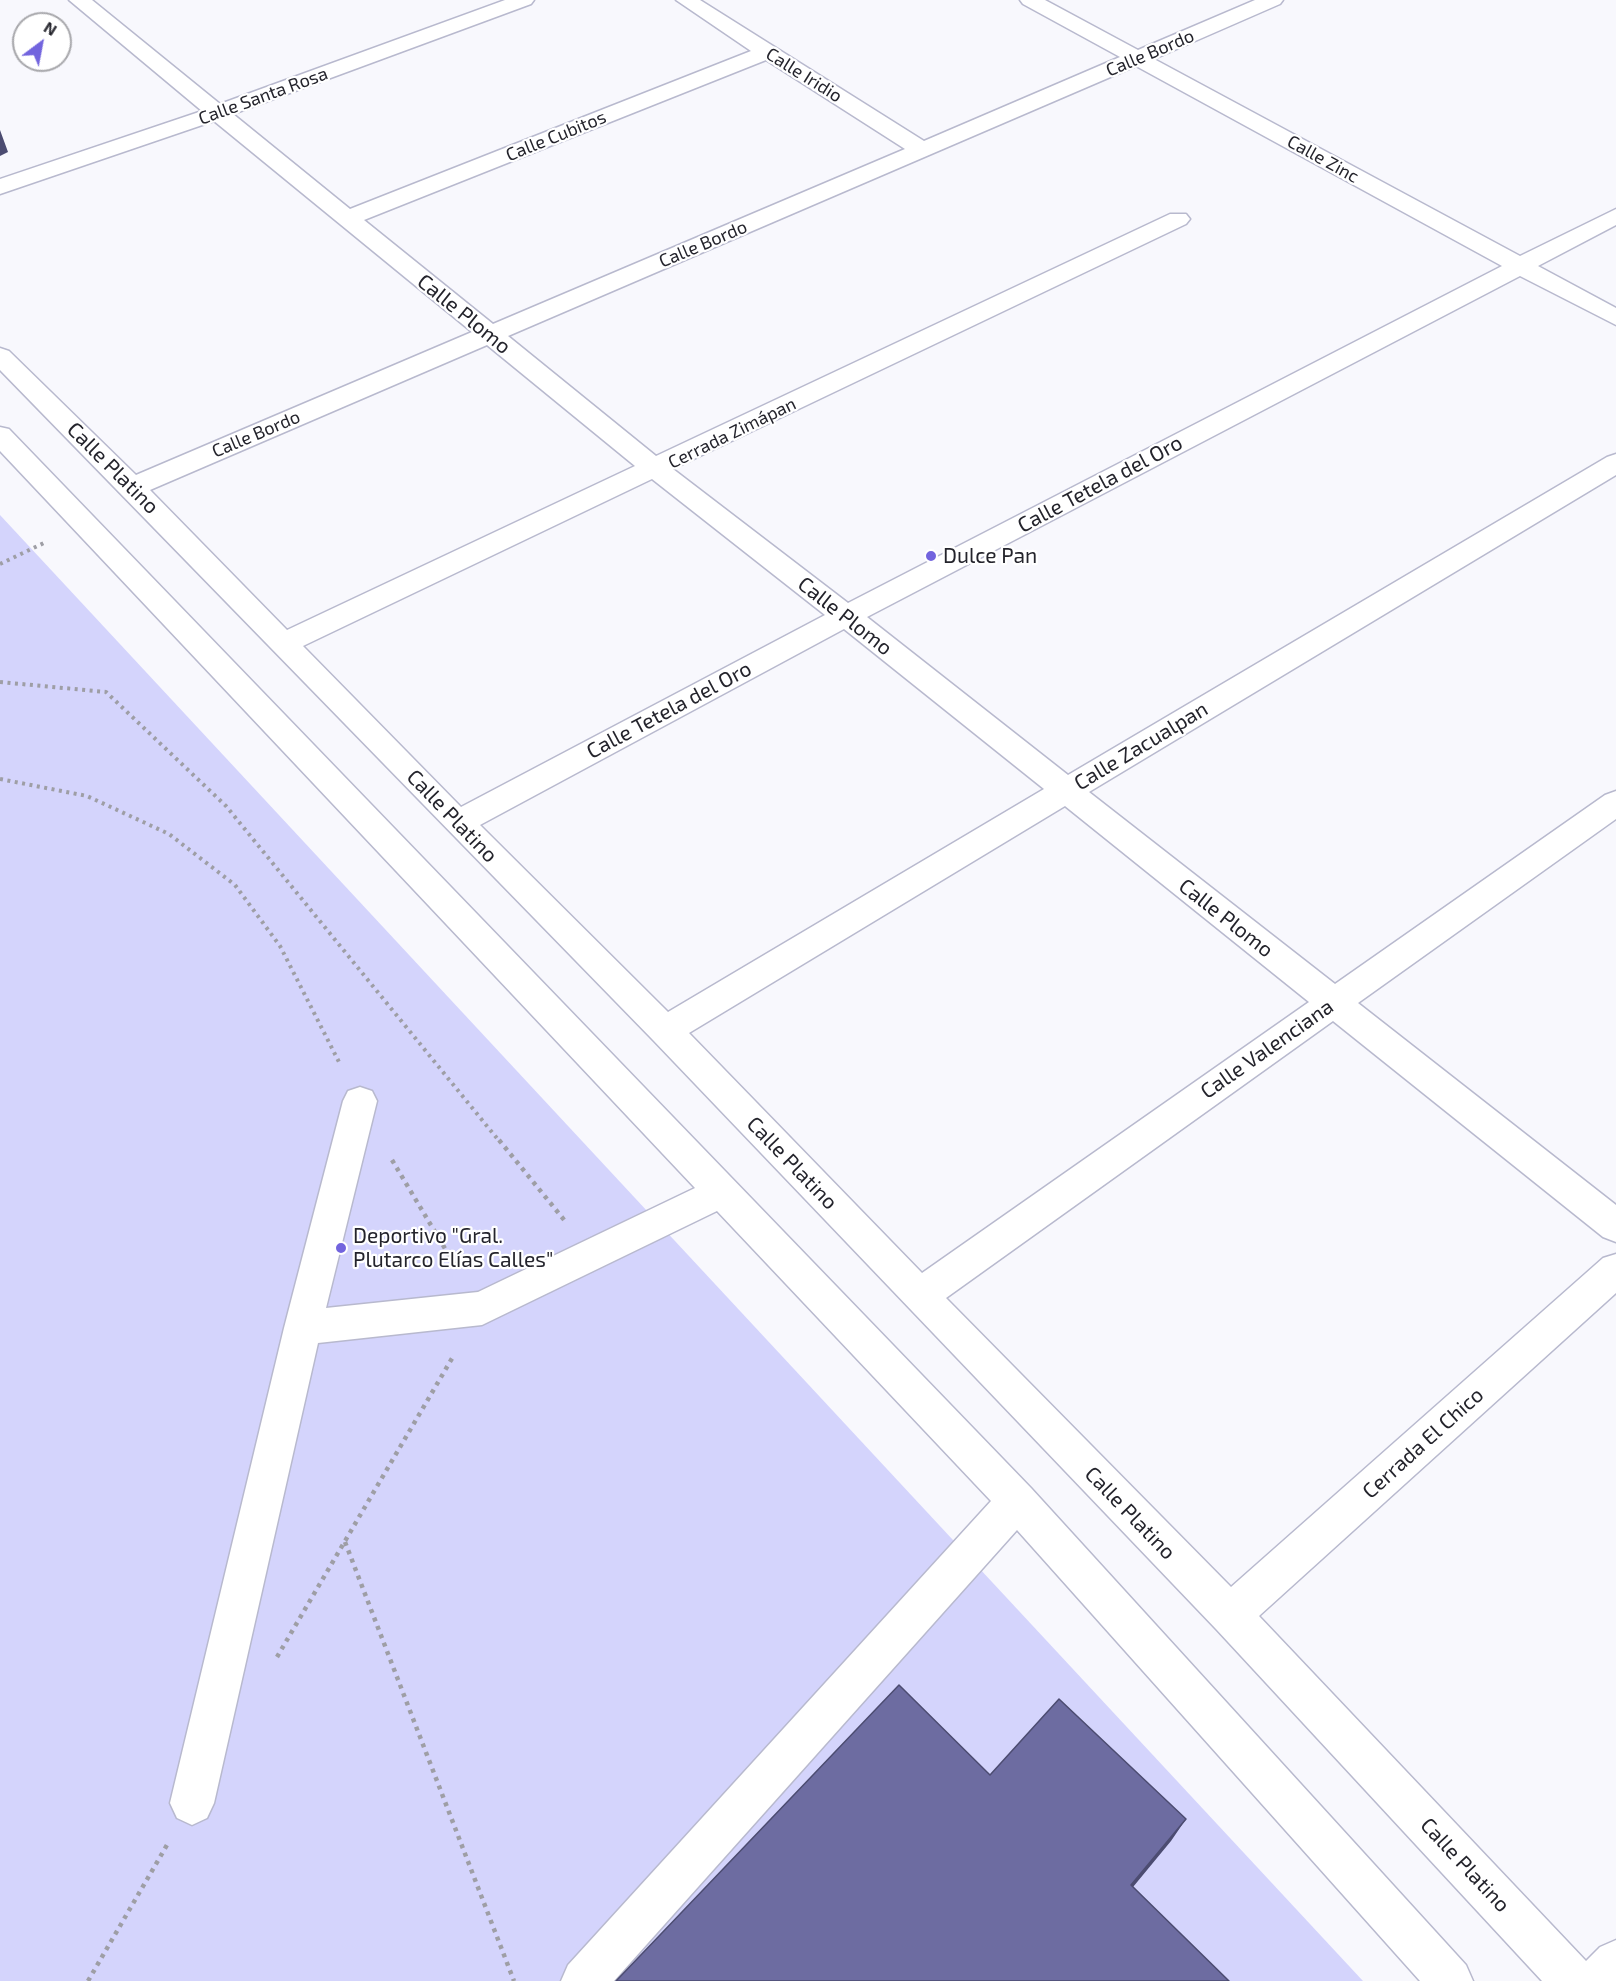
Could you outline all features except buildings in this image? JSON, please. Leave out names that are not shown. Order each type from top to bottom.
[{"type":"street","name":"Calle Plomo","points":[[79,0],[219,112],[345,219],[656,469],[846,616],[1065,792],[1616,1226]]},
{"type":"street","name":"Calle Santa Rosa","points":[[0,187],[219,112],[524,0]]},
{"type":"street","name":"Calle Iridio","points":[[686,0],[923,150]]},
{"type":"street","name":"Calle Zinc","points":[[1030,0],[1616,318]]},
{"type":"street","name":"Calle Bordo","points":[[132,487],[1273,0]]},
{"type":"street","name":"Calle Cubitos","points":[[345,219],[767,52]]},
{"type":"street","name":"Calle Tetela del Oro","points":[[458,823],[846,616],[1616,216]]},
{"type":"street","name":"Cerrada Zimápan","points":[[284,643],[656,469],[1179,219]]},
{"type":"street","name":"Calle Platino","points":[[0,357],[132,487],[458,823],[666,1030],[919,1296],[1230,1615],[1574,1981]]},
{"type":"street","points":[[0,435],[1017,1501],[1450,1981]]},
{"type":"street","name":"Calle Zacualpan","points":[[666,1030],[1616,463]]},
{"type":"street","name":"Calle Valenciana","points":[[919,1296],[1616,803]]},
{"type":"street","points":[[192,1803],[303,1328],[360,1101]]},
{"type":"street","points":[[303,1328],[482,1308],[722,1192]]},
{"type":"street","name":"Cerrada El Chico","points":[[1230,1615],[1616,1270]]},
{"type":"street","points":[[584,1981],[1017,1501]]},
{"type":"street","points":[[1598,1981],[1616,1963]]},
{"type":"path","points":[[0,564],[46,542]]},
{"type":"path","points":[[0,682],[106,692],[226,806],[592,1254]]},
{"type":"path","points":[[345,1541],[514,1981]]},
{"type":"shaded area","name":"Deportivo \"Gral. Plutarco Elías Calles\"","points":[[0,515],[1363,1981],[0,1981]]},
{"type":"place","name":"Dulce Pan","points":[[931,556]]},
{"type":"place","name":"Deportivo \"Gral. Plutarco Elías Calles\"","points":[[341,1248]]}]
